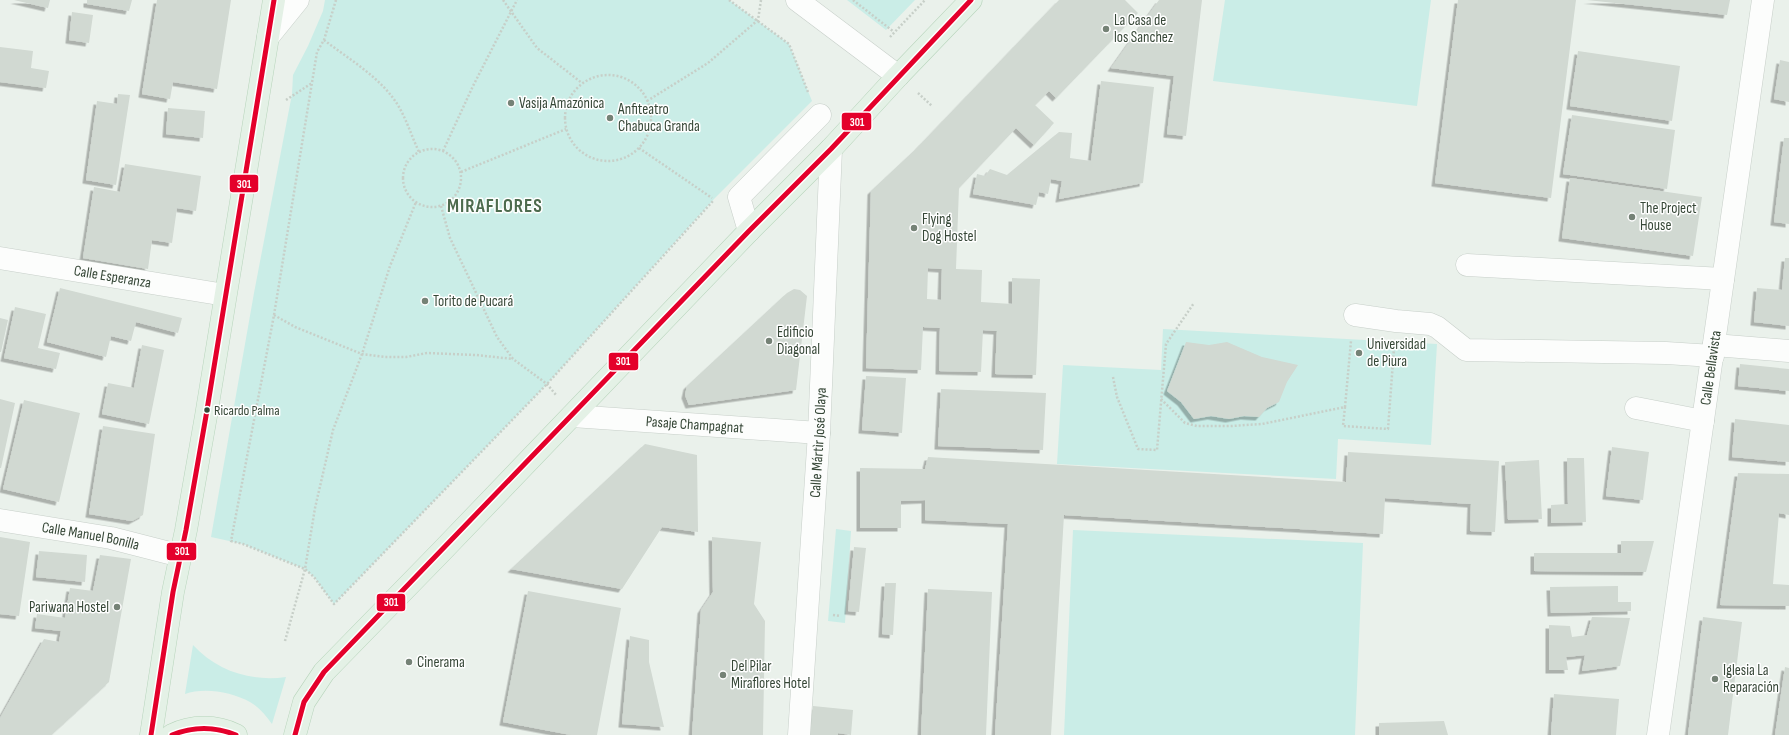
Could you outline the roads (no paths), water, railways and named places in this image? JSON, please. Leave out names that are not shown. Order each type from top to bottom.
[{"type":"main road","points":[[150,735],[274,0]]},
{"type":"main road","points":[[295,735],[304,702],[324,672],[749,231],[831,150],[898,76],[971,0]]},
{"type":"main road","points":[[172,735],[194,728],[214,728],[236,735]]},
{"type":"street","points":[[268,37],[298,0]]},
{"type":"street","points":[[797,0],[898,76]]},
{"type":"street","name":"Calle Bellavista","points":[[1658,735],[1763,0]]},
{"type":"street","points":[[749,231],[739,197],[820,115]]},
{"type":"street","name":"Calle Mártìr José Olaya","points":[[799,735],[819,434],[831,150]]},
{"type":"street","name":"Calle Esperanza","points":[[0,258],[225,295]]},
{"type":"street","points":[[1467,265],[1723,279]]},
{"type":"street","points":[[1355,315],[1396,321],[1422,322],[1437,327],[1466,350],[1666,353],[1713,350],[1789,351]]},
{"type":"street","points":[[1636,408],[1703,422]]},
{"type":"street","name":"Pasaje Champagnat","points":[[572,416],[819,434]]},
{"type":"street","name":"Calle Manuel Bonilla","points":[[0,520],[111,538],[181,556]]},
{"type":"place","name":"La Casa de los Sanchez","points":[[1106,29]]},
{"type":"place","name":"Vasija Amazónica","points":[[511,103]]},
{"type":"place","name":"Anfiteatro Chabuca Granda","points":[[610,118]]},
{"type":"place","name":"The Project House","points":[[1632,217]]},
{"type":"place","name":"Flying Dog Hostel","points":[[914,228]]},
{"type":"place","name":"Torito de Pucará","points":[[425,301]]},
{"type":"place","name":"Edificio Diagonal","points":[[769,341]]},
{"type":"place","name":"Universidad de Piura","points":[[1359,353]]},
{"type":"place","name":"Ricardo Palma","points":[[207,410]]},
{"type":"place","name":"Pariwana Hostel","points":[[117,607]]},
{"type":"place","name":"Cinerama","points":[[409,662]]},
{"type":"place","name":"Del Pilar Miraflores Hotel","points":[[723,675]]},
{"type":"place","name":"Iglesia La Reparación","points":[[1715,679]]},
{"type":"district","name":"MIRAFLORES","points":[[495,205]]}]
